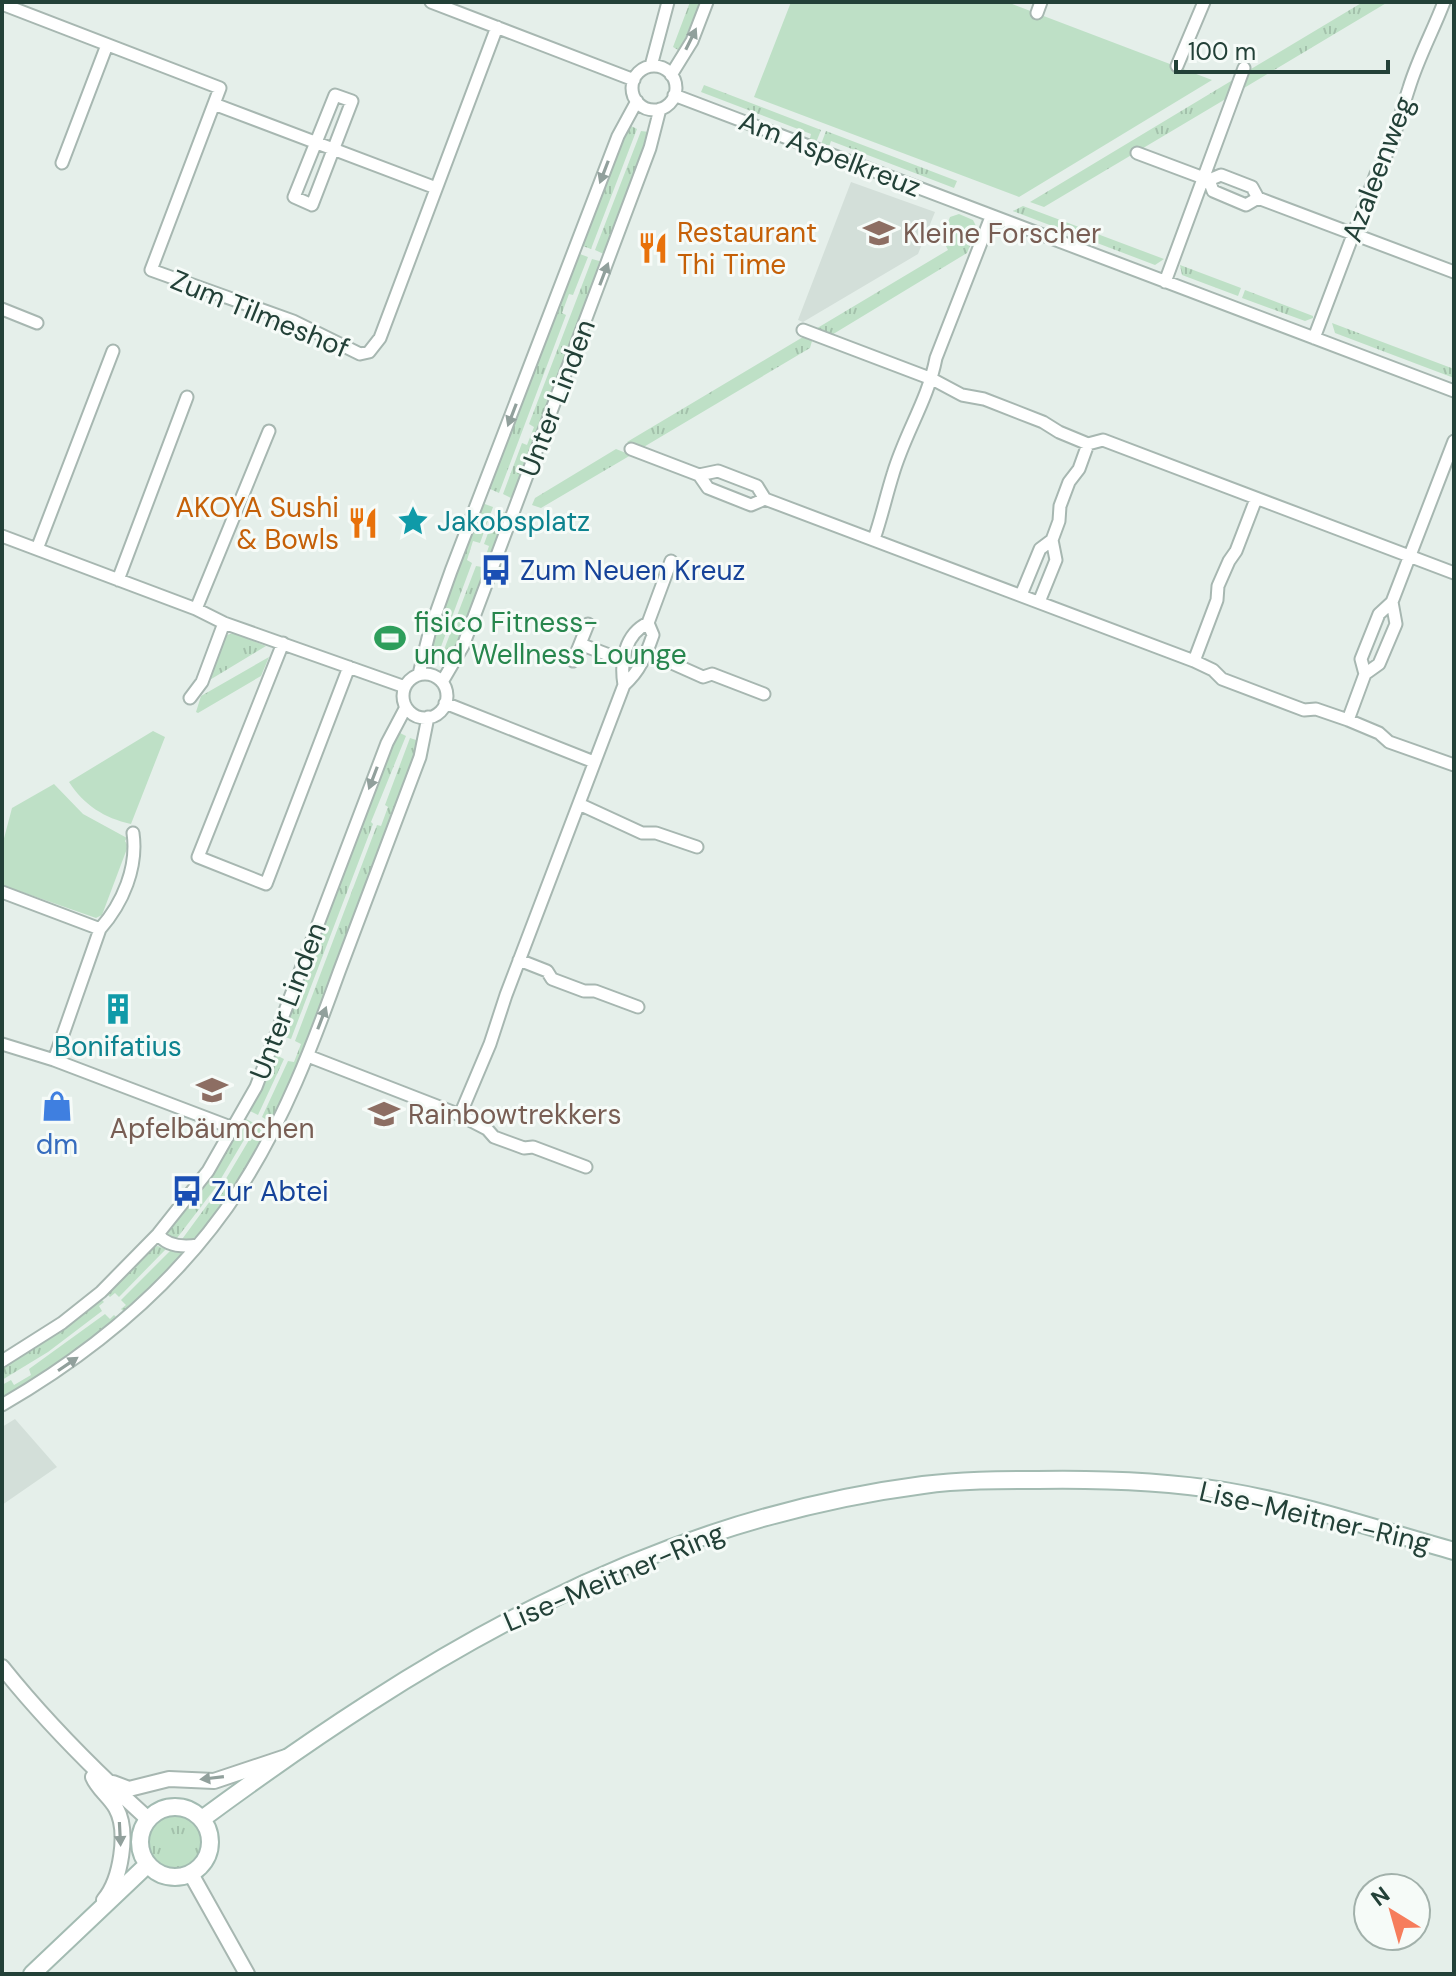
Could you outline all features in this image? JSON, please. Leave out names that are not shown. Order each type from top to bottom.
[{"type":"main road","name":"Lise-Meitner-Ring","points":[[202,1819],[286,1756],[377,1696],[540,1604],[669,1548],[733,1525],[851,1496],[926,1484],[1110,1479],[1226,1491],[1323,1514],[1454,1551]]},
{"type":"main road","points":[[169,1807],[181,1807],[193,1811],[202,1819],[209,1830],[211,1842],[209,1855],[202,1866],[191,1874],[168,1877],[147,1865],[140,1847],[140,1837],[148,1819],[169,1807]]},
{"type":"main road","points":[[32,1974],[147,1865]]},
{"type":"street","points":[[431,2],[634,80]]},
{"type":"street","points":[[651,66],[668,2]]},
{"type":"street","points":[[671,75],[692,41],[707,2]]},
{"type":"street","points":[[1177,66],[1204,2]]},
{"type":"street","name":"Azaleenweg","points":[[1314,338],[1444,2]]},
{"type":"street","points":[[2,3],[220,88],[214,104],[436,188]]},
{"type":"street","name":"Zum Tilmeshof","points":[[214,104],[151,270],[293,321],[360,354],[369,352],[380,338],[497,27]]},
{"type":"street","points":[[62,163],[107,45]]},
{"type":"street","points":[[651,66],[662,68],[671,75],[675,84],[674,95],[666,106],[647,109],[637,101],[632,91],[634,80],[641,71],[651,66]]},
{"type":"street","points":[[1165,282],[1207,179],[1244,68]]},
{"type":"street","points":[[335,95],[352,101],[333,149],[312,205],[294,197],[335,95]]},
{"type":"street","name":"Am Aspelkreuz","points":[[674,95],[1454,391]]},
{"type":"street","name":"Unter Linden","points":[[419,674],[430,630],[451,571],[618,136],[637,101]]},
{"type":"street","name":"Unter Linden","points":[[442,682],[463,646],[650,148],[660,109]]},
{"type":"street","points":[[1137,153],[1207,179],[1221,175],[1252,187],[1258,198],[1454,272]]},
{"type":"street","points":[[1207,179],[1213,191],[1246,205],[1258,198]]},
{"type":"street","points":[[874,539],[893,474],[932,379],[936,358],[991,217]]},
{"type":"street","points":[[2,309],[37,323]]},
{"type":"street","points":[[803,330],[932,379],[962,395],[984,399],[1043,422],[1088,444],[1103,440],[1454,573]]},
{"type":"street","points":[[37,549],[113,351]]},
{"type":"street","points":[[118,580],[187,397]]},
{"type":"street","points":[[196,609],[269,431]]},
{"type":"street","points":[[1365,674],[1361,659],[1379,614],[1392,602],[1454,441]]},
{"type":"street","points":[[1039,602],[1056,560],[1052,540],[1069,482],[1079,469],[1088,444]]},
{"type":"street","points":[[631,449],[699,475],[718,471],[757,486],[765,499],[1194,661],[1236,684],[1304,710],[1316,709],[1348,720],[1379,733],[1389,742],[1454,765]]},
{"type":"street","points":[[699,475],[708,488],[751,505],[765,499]]},
{"type":"street","points":[[1194,661],[1217,600],[1218,586],[1236,551],[1256,499]]},
{"type":"street","points":[[2,536],[196,609],[224,623],[405,687]]},
{"type":"street","points":[[1021,595],[1040,549],[1052,540]]},
{"type":"street","points":[[624,685],[637,673],[647,652],[653,635],[648,623],[671,561]]},
{"type":"street","points":[[1348,720],[1365,674],[1379,664],[1396,624],[1392,602]]},
{"type":"street","points":[[190,698],[202,682],[224,623]]},
{"type":"street","points":[[460,1115],[490,1044],[624,685],[622,660],[635,629],[648,623]]},
{"type":"street","points":[[573,661],[588,624]]},
{"type":"street","points":[[283,643],[198,857],[266,884],[349,667]]},
{"type":"street","points":[[580,644],[622,660]]},
{"type":"street","points":[[647,652],[703,677],[712,674],[764,694]]},
{"type":"street","points":[[419,674],[434,676],[442,682],[446,692],[445,703],[438,712],[428,717],[415,715],[406,707],[405,687],[419,674]]},
{"type":"street","points":[[445,703],[594,762]]},
{"type":"street","name":"Unter Linden","points":[[2,1361],[62,1323],[101,1292],[158,1234],[208,1171],[256,1087],[387,743],[406,707]]},
{"type":"street","name":"Unter Linden","points":[[2,1405],[90,1349],[134,1313],[198,1245],[240,1189],[262,1152],[308,1056],[420,757],[428,717]]},
{"type":"street","points":[[579,804],[642,833],[656,833],[697,847]]},
{"type":"street","points":[[54,1060],[100,929],[114,914],[132,869],[136,855],[133,833]]},
{"type":"street","points":[[2,892],[100,929]]},
{"type":"street","points":[[519,960],[547,971],[552,979],[638,1007]]},
{"type":"street","points":[[2,1044],[54,1060],[233,1128]]},
{"type":"street","points":[[308,1056],[460,1115],[487,1129],[494,1137],[524,1148],[533,1147],[586,1167]]},
{"type":"street","points":[[158,1234],[162,1240],[174,1245],[198,1245]]},
{"type":"street","points":[[2,1667],[93,1770],[148,1819]]},
{"type":"street","points":[[93,1770],[129,1789],[169,1779],[214,1781],[286,1756]]},
{"type":"street","points":[[89,1918],[111,1891],[121,1858],[121,1824],[117,1809],[95,1782],[93,1770]]},
{"type":"street","points":[[191,1874],[247,1974]]},
{"type":"shaded area","name":"Kleine Forscher","points":[[851,182],[935,212],[918,254],[803,322],[798,320]]},
{"type":"shaded area","points":[[15,1419],[57,1467],[2,1505],[2,1427]]},
{"type":"green space","points":[[690,2],[701,2],[680,51],[673,47]]},
{"type":"green space","points":[[791,2],[1007,2],[1212,80],[1019,197],[754,97]]},
{"type":"green space","points":[[1363,2],[1388,2],[1244,88],[1251,69]]},
{"type":"green space","points":[[1236,78],[1229,97],[1044,207],[1030,202]]},
{"type":"green space","points":[[704,85],[821,130],[815,145],[809,142],[811,134],[701,92]]},
{"type":"green space","points":[[629,125],[637,129],[591,249],[580,245]]},
{"type":"green space","points":[[641,131],[649,132],[648,142],[606,255],[595,250]]},
{"type":"green space","points":[[826,131],[957,181],[954,188],[831,141],[828,150],[820,147]]},
{"type":"green space","points":[[1023,206],[1164,259],[1155,265],[1013,211]]},
{"type":"green space","points":[[959,214],[973,220],[977,228],[967,253],[830,336],[814,330],[948,250],[942,238],[950,217]]},
{"type":"green space","points":[[577,253],[588,257],[573,295],[569,294],[562,313],[566,315],[499,493],[488,488]]},
{"type":"green space","points":[[592,259],[603,262],[513,499],[503,494],[522,443],[527,445],[534,427],[529,424]]},
{"type":"green space","points":[[1180,265],[1241,288],[1238,296],[1182,275]]},
{"type":"green space","points":[[1245,290],[1313,318],[1305,321],[1242,298]]},
{"type":"green space","points":[[1332,323],[1454,369],[1454,378],[1335,333]]},
{"type":"green space","points":[[803,337],[812,341],[810,348],[642,448],[627,442]]},
{"type":"green space","points":[[616,449],[631,455],[541,508],[532,505],[535,498]]},
{"type":"green space","points":[[482,503],[493,507],[480,543],[473,541],[467,560],[472,563],[439,652],[428,652],[429,641]]},
{"type":"green space","points":[[497,509],[508,514],[461,638],[449,659],[442,655],[476,566],[482,567],[489,546],[484,544]]},
{"type":"green space","points":[[233,633],[266,646],[208,681],[224,636]]},
{"type":"green space","points":[[269,657],[261,676],[196,712],[201,696]]},
{"type":"green space","points":[[153,731],[165,737],[131,824],[96,809],[69,782]]},
{"type":"green space","points":[[398,732],[406,736],[291,1039],[285,1037],[278,1056],[284,1059],[258,1115],[248,1110],[388,750]]},
{"type":"green space","points":[[410,738],[419,741],[414,761],[291,1083],[272,1123],[262,1117],[288,1061],[294,1062],[301,1044],[295,1041],[377,825],[381,826],[388,807],[385,805]]},
{"type":"green space","points":[[54,784],[83,814],[127,838],[128,846],[102,915],[96,918],[2,885],[2,846],[12,808]]},
{"type":"green space","points":[[244,1118],[254,1123],[216,1187],[174,1242],[165,1235],[166,1232]]},
{"type":"green space","points":[[258,1125],[268,1130],[226,1201],[197,1236],[180,1242],[224,1182]]},
{"type":"green space","points":[[153,1247],[166,1249],[119,1297],[115,1293],[110,1297],[106,1293]]},
{"type":"green space","points":[[171,1250],[185,1252],[125,1313],[121,1309],[126,1305],[121,1300]]},
{"type":"green space","points":[[100,1298],[104,1302],[99,1306],[102,1311],[48,1352],[2,1380],[2,1367],[41,1343]]},
{"type":"green space","points":[[105,1314],[110,1319],[114,1315],[118,1319],[74,1353],[2,1398],[2,1385],[11,1380],[14,1385],[31,1375],[29,1369]]},
{"type":"green space","points":[[176,1814],[196,1822],[204,1842],[196,1862],[176,1870],[156,1862],[148,1842],[156,1822]]},
{"type":"place","name":"Kleine Forscher","points":[[879,233]]},
{"type":"place","name":"Restaurant Thi Time","points":[[653,248]]},
{"type":"place","name":"Jakobsplatz","points":[[413,521]]},
{"type":"place","name":"AKOYA Sushi & Bowls","points":[[363,523]]},
{"type":"place","name":"Zum Neuen Kreuz","points":[[496,570]]},
{"type":"place","name":"fisico Fitness- und Wellness Lounge","points":[[390,638]]},
{"type":"place","name":"Bonifatius","points":[[118,1009]]},
{"type":"place","name":"Apfelbäumchen","points":[[212,1090]]},
{"type":"place","name":"dm","points":[[57,1106]]},
{"type":"place","name":"Rainbowtrekkers","points":[[384,1114]]},
{"type":"place","name":"Zur Abtei","points":[[187,1191]]}]
